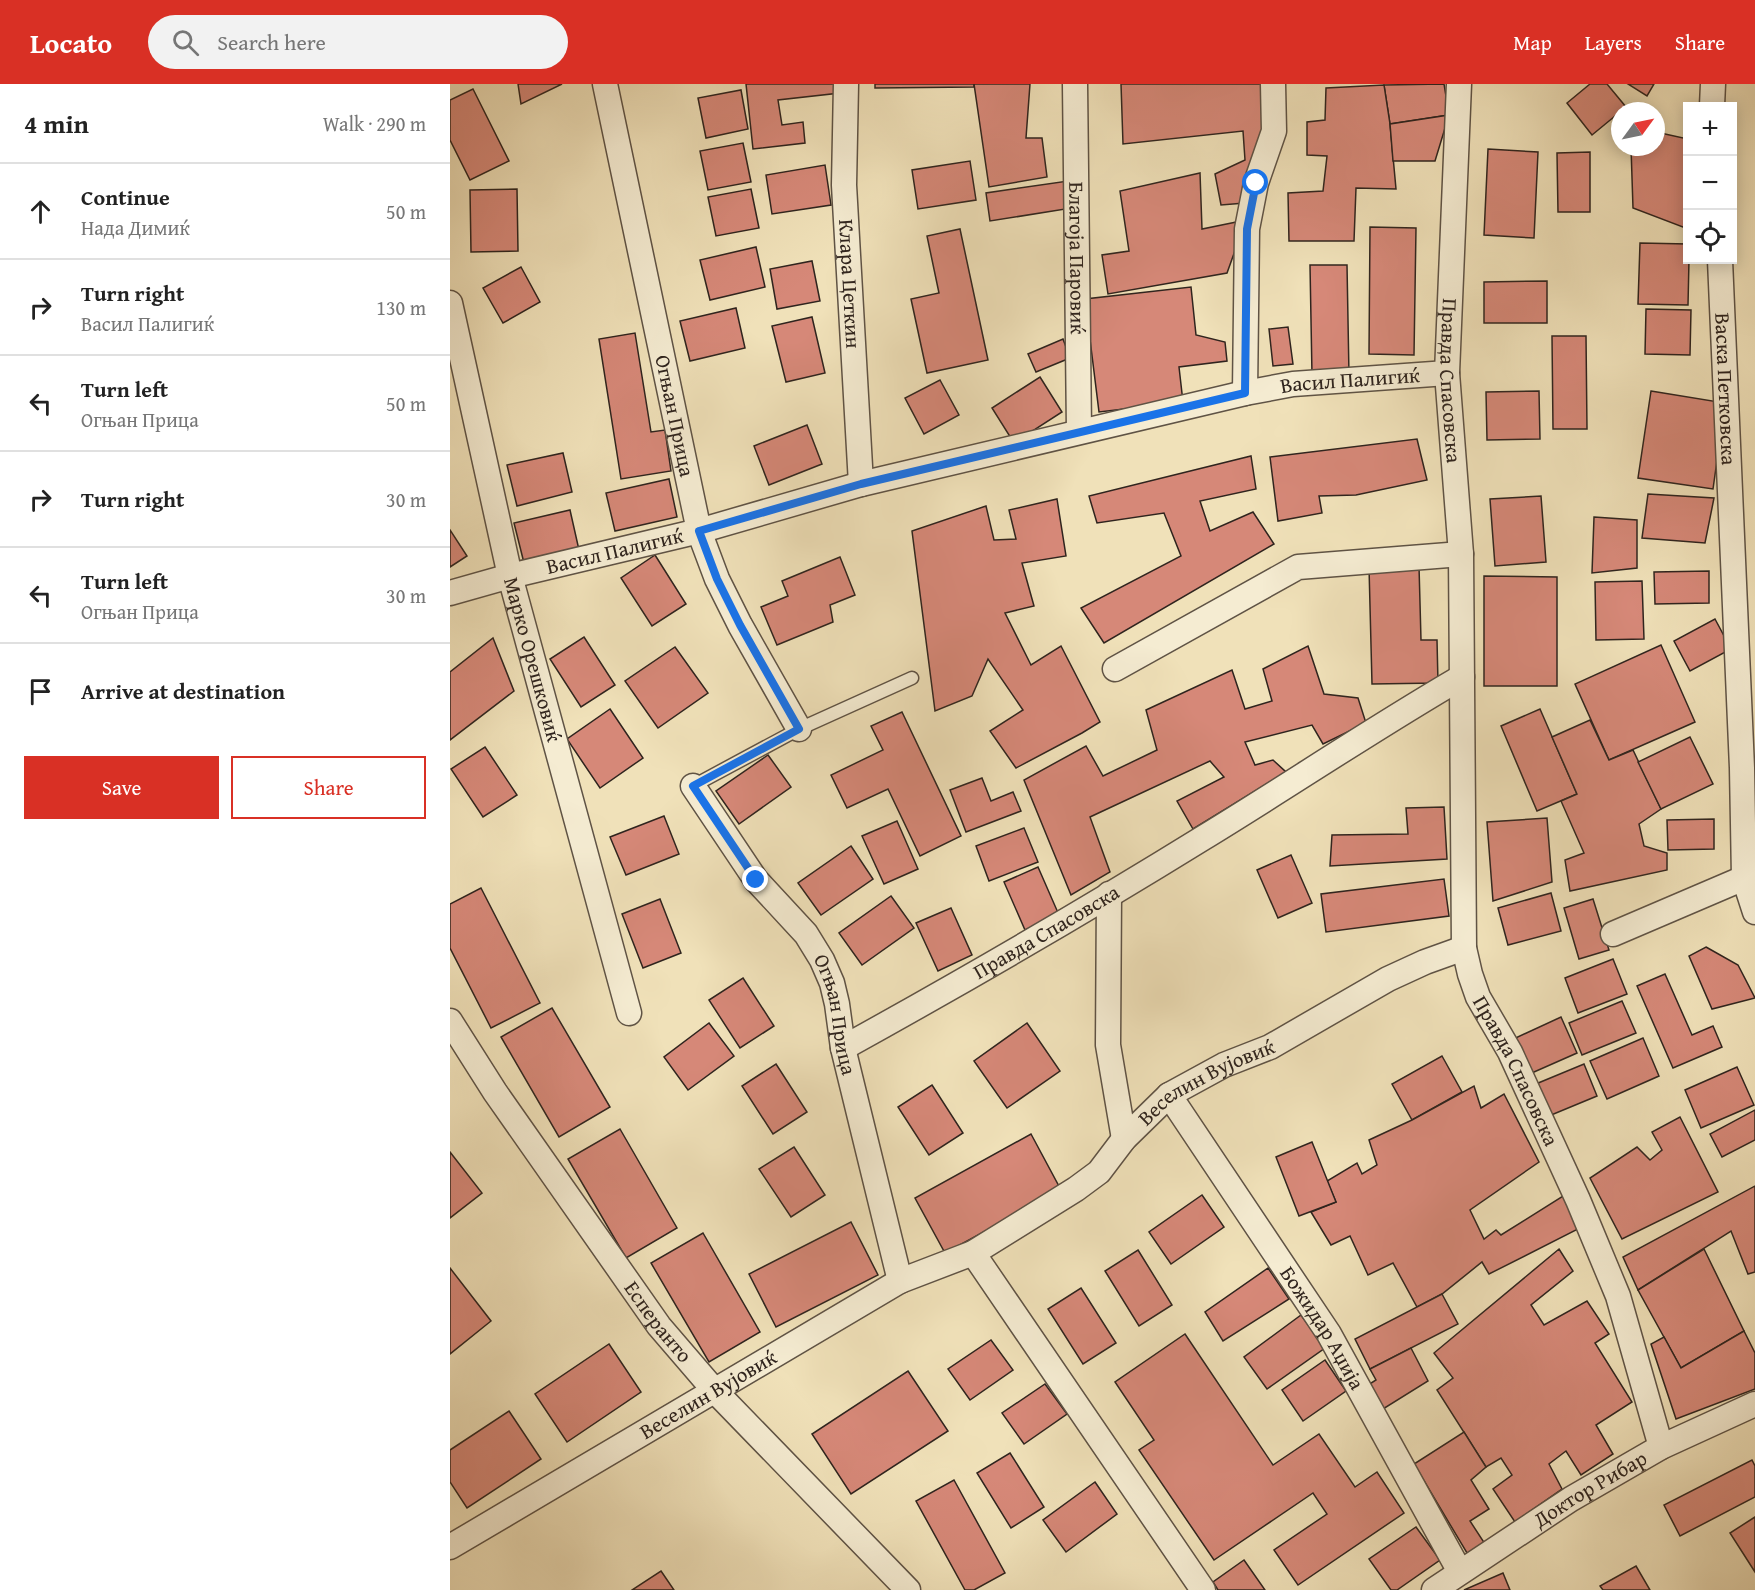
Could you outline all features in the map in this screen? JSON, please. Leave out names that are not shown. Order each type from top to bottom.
[{"type":"street","name":"Огњан Прица","points":[[605,84],[699,531],[722,588],[799,729]]},
{"type":"street","name":"Клара Цеткин","points":[[846,84],[844,185],[861,484]]},
{"type":"street","name":"Благоја Паровиќ","points":[[1075,84],[1079,431]]},
{"type":"street","points":[[1245,393],[1247,229],[1256,183],[1274,130],[1273,84]]},
{"type":"street","name":"Правда Спасовска","points":[[1459,84],[1448,373],[1461,554],[1464,948],[1478,997],[1510,1052],[1578,1200],[1618,1296],[1661,1447]]},
{"type":"street","points":[[1712,102],[1713,84]]},
{"type":"street","name":"Васка Петковска","points":[[1720,264],[1741,744],[1744,878],[1755,912]]},
{"type":"street","name":"Марко Орешковиќ","points":[[450,303],[510,576],[629,1013]]},
{"type":"street","name":"Васил Палигиќ","points":[[450,593],[510,576],[699,531],[861,484],[1245,393],[1293,384],[1448,373]]},
{"type":"street","points":[[1115,669],[1298,567],[1461,554]]},
{"type":"street","name":"Правда Спасовска","points":[[843,1048],[980,972],[1204,837],[1385,722],[1462,677]]},
{"type":"street","name":"Огњан Прица","points":[[693,786],[756,880],[806,934],[822,960],[832,983],[843,1048],[900,1281]]},
{"type":"street","points":[[1613,934],[1744,878]]},
{"type":"street","points":[[1109,894],[1108,1045],[1124,1139]]},
{"type":"street","name":"Веселин Вујовиќ","points":[[450,1547],[900,1281],[973,1253],[1076,1189],[1099,1172],[1124,1139],[1169,1095],[1215,1069],[1270,1047],[1388,979],[1464,948]]},
{"type":"street","name":"Есперанто","points":[[450,1021],[495,1092],[659,1326],[714,1390],[908,1590]]},
{"type":"street","name":"Божидар Аџија","points":[[1169,1095],[1329,1334],[1460,1572]]},
{"type":"street","points":[[973,1253],[1203,1590]]},
{"type":"street","name":"Доктор Рибар","points":[[1434,1590],[1571,1499],[1661,1447],[1755,1404]]},
{"type":"lane","points":[[693,786],[799,729],[912,678]]},
{"type":"building","points":[[518,84],[562,84],[521,104]]},
{"type":"building","points":[[746,84],[839,84],[840,93],[778,100],[782,125],[803,122],[805,143],[753,149]]},
{"type":"building","points":[[875,84],[974,84],[974,87],[875,88]]},
{"type":"building","points":[[974,84],[1030,84],[1026,138],[1042,138],[1047,177],[989,187]]},
{"type":"building","points":[[1121,84],[1262,84],[1265,135],[1245,203],[1221,205],[1215,174],[1245,160],[1243,131],[1123,144]]},
{"type":"building","points":[[1444,84],[1449,115],[1390,124],[1384,85]]},
{"type":"building","points":[[1590,84],[1607,84],[1622,102],[1611,102],[1611,119],[1592,135],[1567,103]]},
{"type":"building","points":[[1628,84],[1654,84],[1647,96]]},
{"type":"building","points":[[1384,85],[1396,189],[1356,188],[1354,241],[1289,241],[1288,193],[1323,191],[1327,156],[1307,155],[1307,122],[1325,120],[1326,88]]},
{"type":"building","points":[[473,89],[509,161],[470,180],[450,140],[450,100]]},
{"type":"building","points":[[741,90],[748,129],[706,138],[698,98]]},
{"type":"building","points":[[1449,115],[1435,161],[1393,161],[1390,124]]},
{"type":"building","points":[[1665,134],[1683,138],[1683,227],[1633,208],[1631,156],[1665,156]]},
{"type":"building","points":[[743,143],[751,182],[708,190],[700,151]]},
{"type":"building","points":[[1488,149],[1538,152],[1534,238],[1484,235]]},
{"type":"building","points":[[1590,152],[1590,212],[1558,212],[1557,153]]},
{"type":"building","points":[[970,161],[976,200],[918,209],[912,170]]},
{"type":"building","points":[[825,165],[831,205],[772,214],[766,175]]},
{"type":"building","points":[[1200,173],[1202,229],[1246,220],[1227,273],[1108,294],[1102,255],[1129,251],[1120,191]]},
{"type":"building","points":[[1068,181],[1072,208],[990,221],[986,193]]},
{"type":"building","points":[[517,189],[518,251],[471,252],[470,190]]},
{"type":"building","points":[[751,189],[759,228],[716,236],[708,197]]},
{"type":"building","points":[[1370,227],[1416,228],[1414,355],[1369,354]]},
{"type":"building","points":[[960,229],[988,360],[927,373],[911,299],[939,293],[927,236]]},
{"type":"building","points":[[1640,243],[1683,244],[1683,264],[1689,264],[1688,305],[1638,304]]},
{"type":"building","points":[[756,247],[765,287],[710,300],[700,260]]},
{"type":"building","points":[[812,261],[820,301],[777,309],[770,269]]},
{"type":"building","points":[[1310,265],[1347,265],[1349,375],[1312,375]]},
{"type":"building","points":[[521,267],[540,302],[503,323],[483,288]]},
{"type":"building","points":[[1547,281],[1547,323],[1484,323],[1484,282]]},
{"type":"building","points":[[1191,287],[1196,335],[1225,342],[1227,361],[1179,367],[1183,402],[1099,412],[1085,299]]},
{"type":"building","points":[[736,308],[745,348],[690,361],[680,321]]},
{"type":"building","points":[[1646,309],[1691,310],[1690,355],[1645,354]]},
{"type":"building","points":[[812,317],[825,373],[786,382],[772,326]]},
{"type":"building","points":[[1288,327],[1293,364],[1273,366],[1269,329]]},
{"type":"building","points":[[635,333],[651,432],[665,430],[671,471],[621,479],[599,339]]},
{"type":"building","points":[[1552,336],[1586,336],[1587,429],[1553,429]]},
{"type":"building","points":[[1063,339],[1070,358],[1036,372],[1028,354]]},
{"type":"building","points":[[1040,377],[1062,412],[1014,443],[992,408]]},
{"type":"building","points":[[940,380],[959,415],[924,434],[905,398]]},
{"type":"building","points":[[1539,391],[1540,439],[1487,440],[1486,392]]},
{"type":"building","points":[[1651,391],[1725,403],[1713,489],[1638,478]]},
{"type":"building","points":[[807,425],[822,464],[769,485],[754,446]]},
{"type":"building","points":[[1417,439],[1427,480],[1356,495],[1319,496],[1322,513],[1278,521],[1270,457]]},
{"type":"building","points":[[563,453],[572,492],[517,506],[507,465]]},
{"type":"building","points":[[1251,456],[1256,489],[1200,501],[1210,531],[1253,512],[1274,544],[1104,643],[1081,608],[1181,556],[1164,513],[1097,523],[1089,496]]},
{"type":"building","points":[[669,479],[677,517],[615,531],[606,493]]},
{"type":"building","points":[[1648,494],[1714,498],[1705,543],[1642,538]]},
{"type":"building","points":[[1541,496],[1546,562],[1495,566],[1490,499]]},
{"type":"building","points":[[1057,499],[1066,556],[1022,563],[1034,606],[1005,613],[1031,665],[1061,646],[1100,722],[1016,768],[990,731],[1023,710],[988,659],[972,696],[935,711],[912,531],[986,506],[994,540],[1016,539],[1009,510]]},
{"type":"building","points":[[570,510],[579,550],[524,563],[514,523]]},
{"type":"building","points":[[1594,517],[1637,520],[1637,568],[1592,573]]},
{"type":"building","points":[[450,530],[467,556],[450,567]]},
{"type":"building","points":[[655,555],[686,604],[652,626],[621,578]]},
{"type":"building","points":[[840,557],[855,595],[830,605],[833,622],[777,645],[761,607],[788,596],[782,581]]},
{"type":"building","points":[[1419,566],[1421,640],[1437,640],[1438,683],[1372,684],[1369,567]]},
{"type":"building","points":[[1709,571],[1709,603],[1655,604],[1654,572]]},
{"type":"building","points":[[1484,576],[1557,577],[1557,686],[1484,686]]},
{"type":"building","points":[[1642,581],[1644,639],[1596,640],[1595,582]]},
{"type":"building","points":[[1715,619],[1731,649],[1690,671],[1674,641]]},
{"type":"building","points":[[584,637],[615,685],[581,707],[550,659]]},
{"type":"building","points":[[493,638],[514,691],[450,740],[450,672]]},
{"type":"building","points":[[1661,645],[1695,722],[1609,760],[1575,684]]},
{"type":"building","points":[[1308,646],[1324,694],[1358,698],[1366,723],[1323,744],[1312,725],[1245,742],[1255,765],[1273,760],[1286,772],[1193,829],[1177,801],[1224,777],[1210,761],[1090,817],[1110,872],[1071,895],[1024,780],[1086,746],[1103,776],[1157,750],[1146,710],[1232,670],[1245,709],[1272,701],[1263,669]]},
{"type":"building","points":[[675,647],[708,693],[658,728],[625,681]]},
{"type":"building","points":[[610,709],[643,758],[600,788],[567,739]]},
{"type":"building","points":[[1540,709],[1577,794],[1537,811],[1501,726]]},
{"type":"building","points":[[902,712],[961,836],[920,856],[888,789],[847,808],[831,775],[883,750],[871,726]]},
{"type":"building","points":[[1590,720],[1609,760],[1633,750],[1661,809],[1639,824],[1644,846],[1667,853],[1667,870],[1570,891],[1565,860],[1584,853],[1561,801],[1577,794],[1552,737]]},
{"type":"building","points":[[1690,737],[1713,784],[1661,809],[1638,762]]},
{"type":"building","points":[[485,747],[517,795],[483,817],[451,769]]},
{"type":"building","points":[[768,755],[791,787],[739,824],[716,791]]},
{"type":"building","points":[[982,778],[991,801],[1013,792],[1021,811],[966,832],[950,790]]},
{"type":"building","points":[[1444,807],[1447,859],[1330,866],[1332,835],[1408,834],[1406,808]]},
{"type":"building","points":[[664,816],[679,854],[626,875],[610,837]]},
{"type":"building","points":[[1547,818],[1552,882],[1493,901],[1487,822]]},
{"type":"building","points":[[1714,819],[1714,849],[1668,850],[1667,820]]},
{"type":"building","points":[[897,821],[918,869],[884,884],[862,836]]},
{"type":"building","points":[[1024,828],[1038,862],[989,881],[976,846]]},
{"type":"building","points":[[851,846],[873,879],[821,915],[798,883]]},
{"type":"building","points":[[1291,855],[1312,903],[1278,918],[1257,870]]},
{"type":"building","points":[[1038,867],[1059,915],[1025,930],[1004,882]]},
{"type":"building","points":[[1444,879],[1449,916],[1326,932],[1321,894]]},
{"type":"building","points":[[481,888],[540,1003],[491,1028],[450,948],[450,904]]},
{"type":"building","points":[[1551,893],[1561,931],[1508,945],[1498,908]]},
{"type":"building","points":[[891,896],[914,928],[862,965],[839,933]]},
{"type":"building","points":[[660,899],[681,953],[643,968],[622,914]]},
{"type":"building","points":[[1593,899],[1609,950],[1579,959],[1564,908]]},
{"type":"building","points":[[951,908],[972,955],[938,971],[916,923]]},
{"type":"building","points":[[1706,947],[1738,965],[1755,998],[1712,1009],[1689,956]]},
{"type":"building","points":[[1613,959],[1627,994],[1578,1013],[1565,978]]},
{"type":"building","points":[[1665,974],[1692,1035],[1713,1026],[1722,1047],[1673,1068],[1637,986]]},
{"type":"building","points":[[743,978],[774,1026],[740,1048],[709,1000]]},
{"type":"building","points":[[1622,1001],[1636,1033],[1582,1055],[1569,1023]]},
{"type":"building","points":[[552,1008],[610,1107],[559,1137],[501,1037]]},
{"type":"building","points":[[1561,1017],[1577,1053],[1525,1076],[1509,1041]]},
{"type":"building","points":[[709,1023],[734,1056],[688,1090],[664,1057]]},
{"type":"building","points":[[1027,1023],[1060,1071],[1007,1108],[974,1061]]},
{"type":"building","points":[[1643,1038],[1659,1076],[1607,1099],[1590,1061]]},
{"type":"building","points":[[1442,1056],[1462,1092],[1412,1120],[1392,1084]]},
{"type":"building","points":[[776,1064],[807,1112],[773,1134],[742,1086]]},
{"type":"building","points":[[1584,1064],[1597,1096],[1544,1118],[1531,1086]]},
{"type":"building","points":[[1737,1067],[1754,1105],[1701,1128],[1685,1090]]},
{"type":"building","points":[[932,1085],[963,1133],[929,1155],[898,1107]]},
{"type":"building","points":[[1474,1086],[1481,1108],[1504,1094],[1539,1162],[1470,1210],[1484,1239],[1496,1230],[1501,1235],[1563,1196],[1578,1229],[1489,1274],[1482,1262],[1442,1294],[1417,1307],[1393,1263],[1368,1275],[1350,1236],[1331,1245],[1311,1212],[1336,1202],[1327,1181],[1357,1163],[1362,1174],[1377,1165],[1369,1140],[1412,1120]]},
{"type":"building","points":[[1755,1110],[1755,1140],[1722,1157],[1710,1134]]},
{"type":"building","points":[[1680,1117],[1718,1192],[1622,1239],[1590,1178],[1637,1147],[1650,1160],[1662,1150],[1652,1132]]},
{"type":"building","points":[[620,1129],[677,1228],[626,1258],[568,1159]]},
{"type":"building","points":[[1031,1134],[1061,1190],[945,1253],[915,1198]]},
{"type":"building","points":[[1312,1142],[1336,1202],[1299,1216],[1276,1157]]},
{"type":"building","points":[[794,1147],[825,1195],[791,1217],[759,1169]]},
{"type":"building","points":[[450,1152],[482,1193],[450,1218]]},
{"type":"building","points":[[1755,1186],[1755,1272],[1748,1274],[1731,1231],[1638,1290],[1623,1257]]},
{"type":"building","points":[[1202,1195],[1224,1227],[1171,1264],[1149,1232]]},
{"type":"building","points":[[851,1222],[878,1275],[776,1327],[749,1274]]},
{"type":"building","points":[[703,1233],[760,1332],[709,1362],[651,1263]]},
{"type":"building","points":[[1559,1249],[1573,1271],[1531,1305],[1544,1325],[1587,1301],[1609,1334],[1595,1343],[1632,1402],[1596,1425],[1613,1454],[1581,1475],[1566,1451],[1549,1464],[1562,1489],[1515,1522],[1493,1489],[1512,1475],[1501,1458],[1486,1467],[1437,1390],[1453,1378],[1434,1353]]},
{"type":"building","points":[[1704,1249],[1744,1331],[1681,1368],[1638,1290]]},
{"type":"building","points":[[1138,1250],[1172,1305],[1139,1326],[1105,1271]]},
{"type":"building","points":[[450,1268],[491,1321],[450,1354]]},
{"type":"building","points":[[1268,1268],[1289,1299],[1223,1341],[1205,1312]]},
{"type":"building","points":[[1081,1288],[1116,1343],[1083,1364],[1048,1309]]},
{"type":"building","points":[[1442,1294],[1458,1324],[1370,1369],[1355,1339]]},
{"type":"building","points":[[1301,1315],[1325,1348],[1267,1389],[1244,1357]]},
{"type":"building","points":[[1744,1331],[1755,1353],[1755,1389],[1676,1419],[1651,1344],[1664,1337],[1681,1368]]},
{"type":"building","points":[[1185,1334],[1273,1465],[1319,1434],[1355,1487],[1377,1472],[1404,1513],[1298,1585],[1274,1550],[1327,1514],[1313,1493],[1214,1560],[1139,1450],[1154,1440],[1115,1382]]},
{"type":"building","points":[[991,1340],[1013,1370],[970,1400],[948,1369]]},
{"type":"building","points":[[609,1344],[641,1392],[567,1442],[535,1394]]},
{"type":"building","points":[[1411,1348],[1428,1381],[1383,1409],[1365,1387],[1376,1380],[1370,1369]]},
{"type":"building","points":[[1325,1360],[1346,1391],[1303,1421],[1282,1390]]},
{"type":"building","points":[[908,1371],[948,1431],[851,1494],[812,1434]]},
{"type":"building","points":[[1045,1384],[1067,1414],[1024,1444],[1002,1413]]},
{"type":"building","points":[[509,1411],[541,1459],[467,1508],[450,1482],[450,1450]]},
{"type":"building","points":[[1464,1432],[1486,1467],[1471,1480],[1489,1509],[1470,1521],[1487,1547],[1470,1558],[1414,1464]]},
{"type":"building","points":[[1010,1453],[1044,1507],[1011,1528],[977,1473]]},
{"type":"building","points":[[1752,1460],[1755,1466],[1755,1497],[1680,1536],[1664,1505]]},
{"type":"building","points":[[954,1480],[1005,1573],[974,1590],[965,1590],[916,1501]]},
{"type":"building","points":[[1095,1482],[1117,1514],[1066,1552],[1043,1520]]},
{"type":"building","points":[[1755,1517],[1755,1572],[1730,1533]]},
{"type":"building","points":[[1416,1527],[1440,1560],[1397,1590],[1391,1590],[1369,1559]]},
{"type":"building","points":[[1244,1560],[1265,1590],[1218,1590],[1213,1582]]},
{"type":"building","points":[[1636,1566],[1650,1590],[1603,1590],[1600,1586]]},
{"type":"building","points":[[661,1571],[674,1590],[632,1590]]},
{"type":"building","points":[[1503,1573],[1510,1590],[1464,1590]]},
{"type":"route","points":[[756,880],[693,786],[799,729],[740,625],[717,579],[699,531],[861,484],[1245,393],[1247,229],[1256,183]]}]
